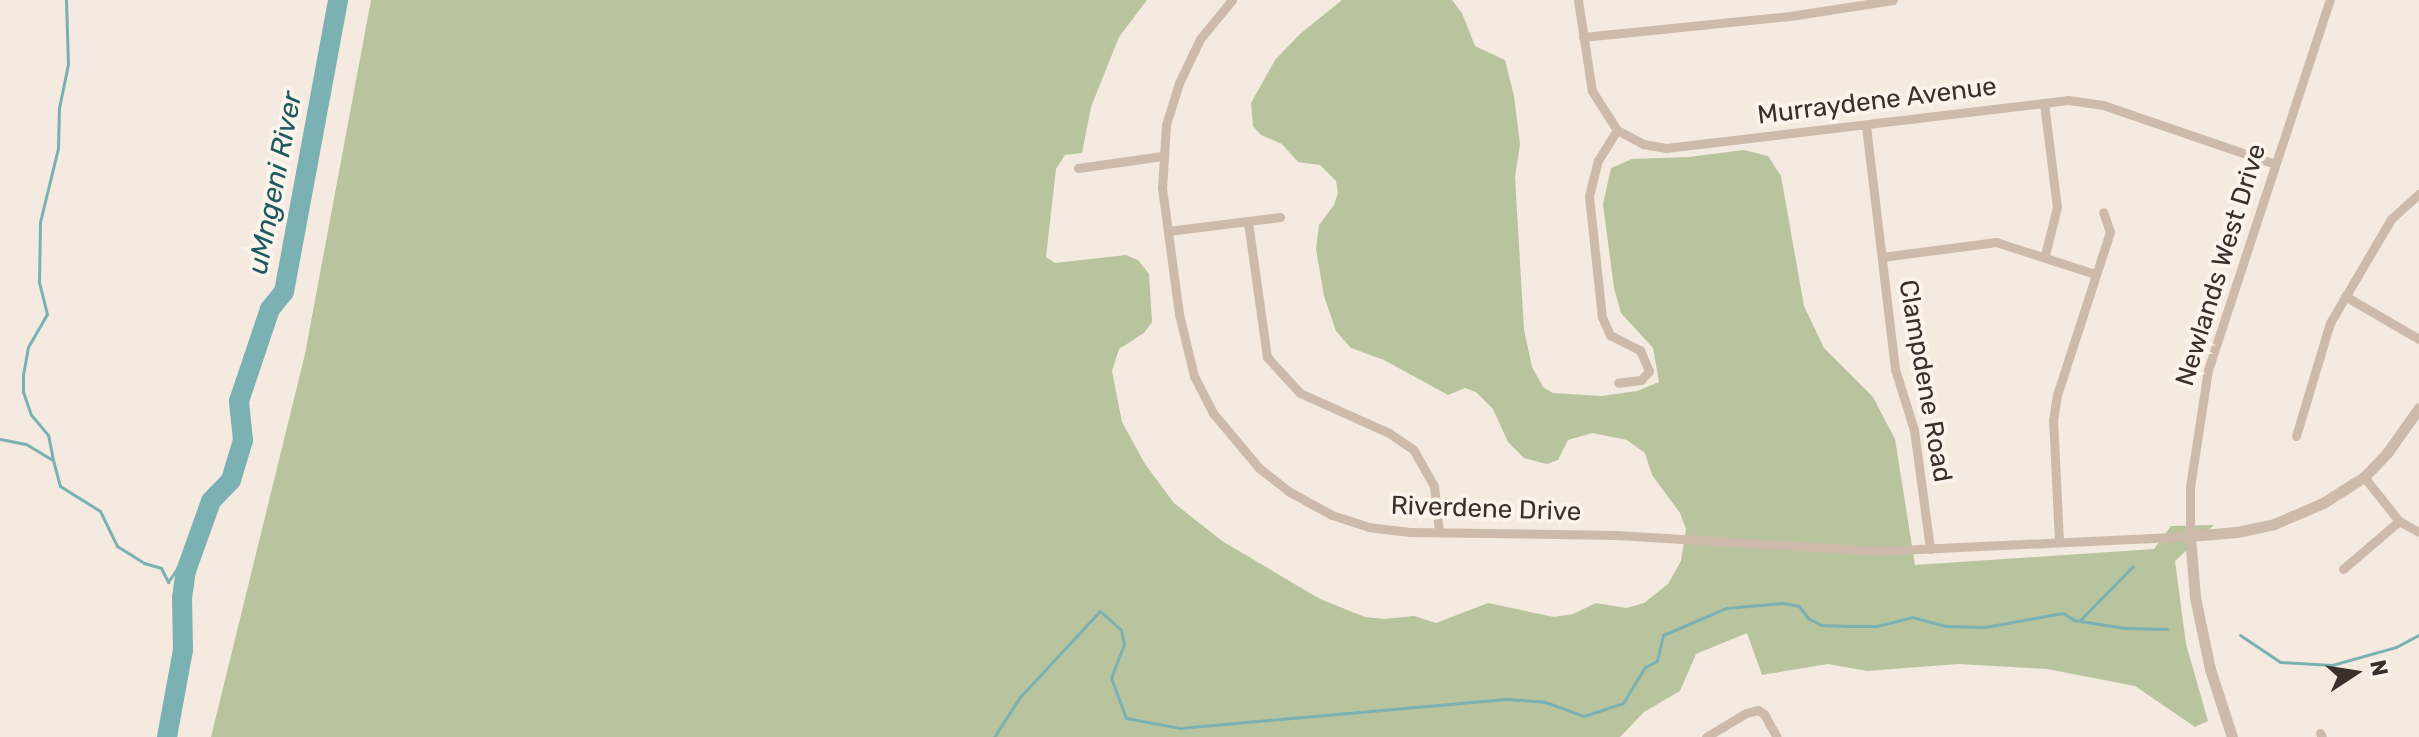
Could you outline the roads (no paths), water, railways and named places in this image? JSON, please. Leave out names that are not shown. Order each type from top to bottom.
[{"type":"street","name":"Riverdene Drive","points":[[1232,0],[1200,39],[1179,83],[1166,125],[1162,156],[1168,231],[1190,362],[1213,413],[1232,440],[1259,468],[1288,491],[1332,515],[1368,527],[1439,532],[1617,535],[1876,551],[2190,536]]},
{"type":"street","points":[[1578,0],[1592,91],[1617,130],[1598,160],[1589,196],[1602,317],[1610,335],[1640,350],[1649,371],[1641,380],[1618,383]]},
{"type":"street","points":[[1583,37],[1790,16],[1893,0]]},
{"type":"street","name":"Newlands West Drive","points":[[2232,737],[2210,669],[2195,597],[2190,487],[2208,370],[2330,0]]},
{"type":"street","name":"Murraydene Avenue","points":[[1617,130],[1643,144],[1666,148],[2068,100],[2103,105],[2275,164]]},
{"type":"street","points":[[2044,103],[2057,207],[2045,255]]},
{"type":"street","name":"Clampdene Road","points":[[1866,126],[1895,369],[1914,430],[1930,549]]},
{"type":"street","points":[[1078,168],[1162,156]]},
{"type":"street","points":[[2296,436],[2315,364],[2330,323],[2391,219],[2419,194]]},
{"type":"street","points":[[2059,541],[2053,420],[2057,395],[2110,232],[2103,212]]},
{"type":"street","points":[[1168,231],[1280,217]]},
{"type":"street","points":[[1248,222],[1267,357],[1300,393],[1389,433],[1413,449],[1434,486],[1439,532]]},
{"type":"street","points":[[1882,257],[1996,242],[2045,255],[2095,274]]},
{"type":"street","points":[[2345,296],[2419,339]]},
{"type":"street","points":[[2190,536],[2237,532],[2300,515],[2364,477],[2405,431],[2419,408]]},
{"type":"street","points":[[2364,477],[2399,521],[2419,532]]},
{"type":"street","points":[[2343,569],[2399,521]]},
{"type":"street","points":[[1706,737],[1746,713],[1758,710],[1777,737]]},
{"type":"waterway","points":[[53,460],[48,435],[31,415],[23,392],[23,375],[28,347],[47,314],[39,281],[40,222],[58,148],[59,108],[68,64],[66,0]]},
{"type":"waterway","name":"uMngeni River","points":[[167,737],[183,650],[182,598],[186,571],[211,501],[231,480],[243,440],[239,401],[270,309],[284,292],[338,0]]},
{"type":"waterway","points":[[0,439],[26,444],[53,460],[60,486],[100,511],[117,546],[144,563],[161,568],[168,582],[195,542]]},
{"type":"waterway","points":[[2081,619],[2133,566]]},
{"type":"waterway","points":[[994,737],[1020,697],[1100,611],[1121,630],[1124,644],[1111,678],[1126,718],[1180,728],[1506,699],[1545,702],[1584,716],[1623,703],[1645,667],[1657,661],[1663,635],[1726,608],[1783,603],[1799,606],[1808,618],[1821,625],[1877,626],[1912,617],[1945,626],[1985,627],[2063,613],[2074,620],[2125,628],[2167,629]]},
{"type":"waterway","points":[[2240,635],[2280,662],[2332,665],[2396,647],[2419,635]]}]
